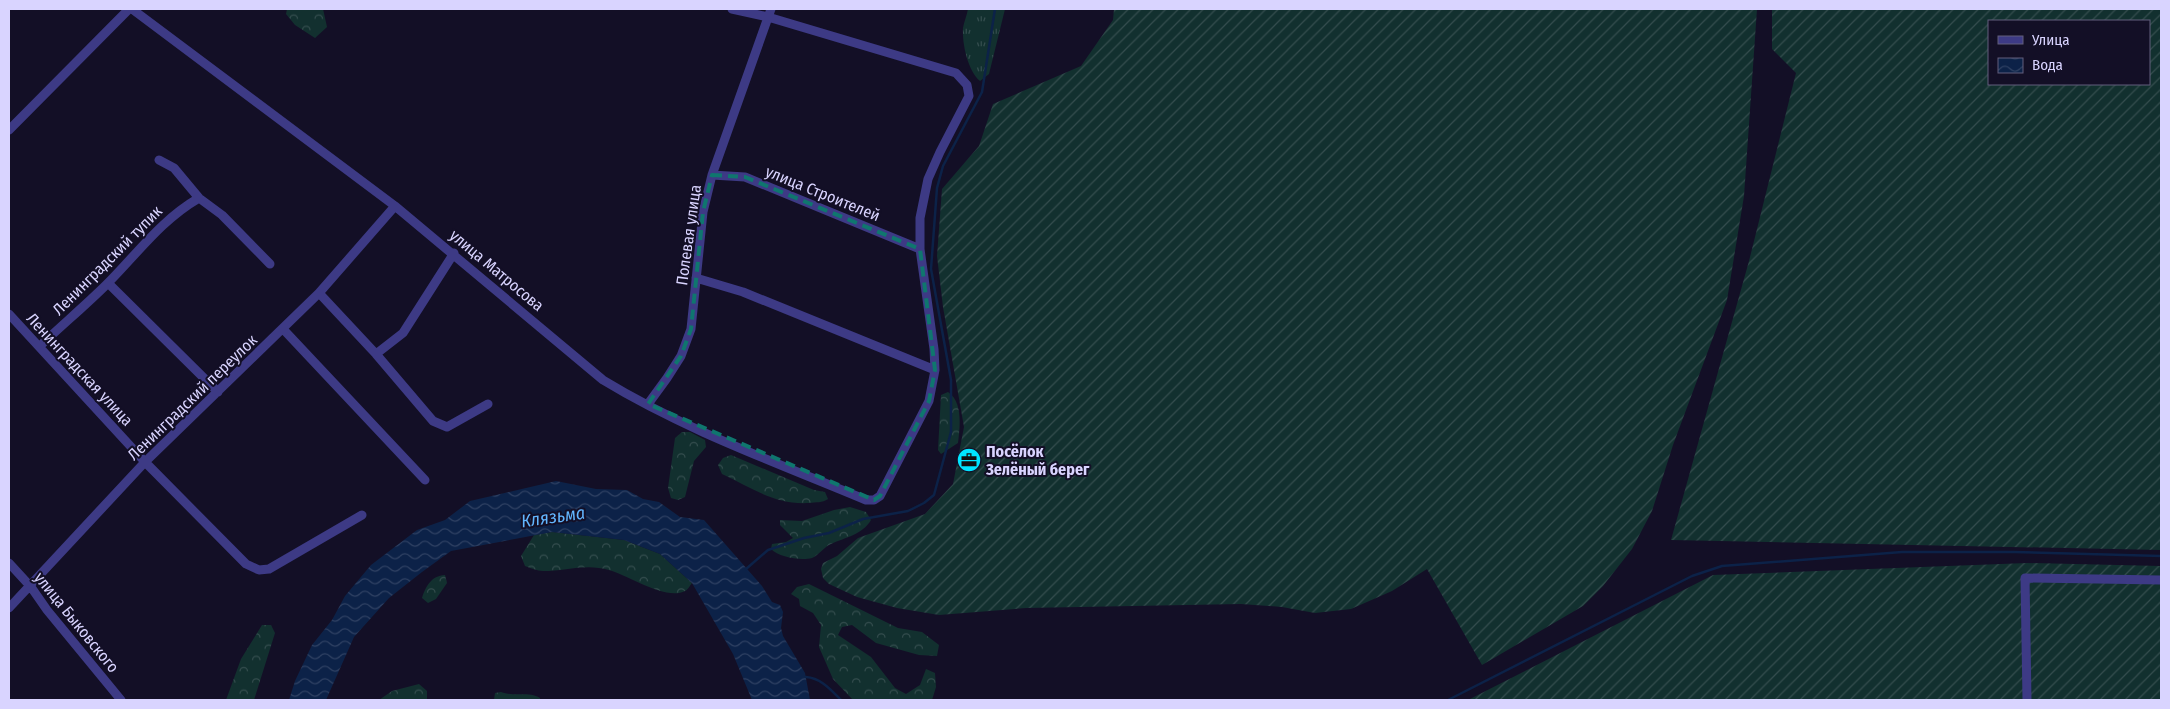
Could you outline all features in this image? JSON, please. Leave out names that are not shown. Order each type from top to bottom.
[{"type":"street","points":[[9,130],[130,9]]},
{"type":"street","name":"улица Матросова","points":[[130,9],[396,206],[603,380],[632,397],[708,433],[866,500],[874,500],[880,496],[929,401],[935,370]]},
{"type":"street","points":[[696,278],[743,292],[935,370],[934,349],[920,249],[920,218],[928,179],[969,96],[966,85],[956,74],[770,13],[732,9]]},
{"type":"street","name":"Полевая улица","points":[[648,404],[668,378],[691,329],[703,212],[712,175],[770,13]]},
{"type":"street","points":[[159,160],[174,168],[199,198],[222,215],[270,264]]},
{"type":"street","name":"улица Строителей","points":[[712,175],[745,177],[920,249]]},
{"type":"street","name":"Ленинградский тупик","points":[[40,346],[108,283],[157,229],[183,207],[199,198]]},
{"type":"street","name":"Ленинградский переулок","points":[[9,608],[31,587],[145,462],[319,293],[396,206]]},
{"type":"street","points":[[376,354],[403,332],[454,253]]},
{"type":"street","points":[[108,283],[218,392]]},
{"type":"street","points":[[319,293],[376,354],[433,421],[447,427],[488,404]]},
{"type":"street","name":"Ленинградская улица","points":[[9,314],[145,462],[246,564],[259,570],[269,569],[362,515]]},
{"type":"street","points":[[283,329],[425,480]]},
{"type":"street","name":"улица Быковского","points":[[9,562],[121,700]]},
{"type":"street","points":[[2027,700],[2025,578],[2161,580]]},
{"type":"highlighted area","points":[[712,175],[745,177],[920,249],[935,370],[929,401],[880,496],[874,500],[648,404],[681,356],[691,329],[703,212]]},
{"type":"green space","points":[[287,9],[323,9],[327,27],[315,38],[295,25],[286,14]]},
{"type":"green space","points":[[968,9],[1005,9],[989,74],[980,81],[972,71],[965,49],[963,28]]},
{"type":"green space","points":[[1114,9],[1757,9],[1744,196],[1727,300],[1673,445],[1652,511],[1632,549],[1603,586],[1583,606],[1482,665],[1427,569],[1392,591],[1351,609],[1315,613],[1282,607],[1241,604],[1026,608],[939,615],[897,608],[857,597],[829,584],[823,578],[821,569],[823,563],[837,556],[858,538],[925,514],[953,484],[964,427],[943,307],[937,256],[942,189],[979,146],[993,104],[1081,66],[1113,20]]},
{"type":"green space","points":[[1772,9],[2161,9],[2161,550],[1671,540],[1749,261],[1796,73],[1772,49]]},
{"type":"green space","points":[[948,392],[953,396],[958,408],[959,436],[958,443],[941,454],[938,450],[941,395]]},
{"type":"green space","points":[[682,432],[690,432],[705,440],[706,447],[694,461],[685,497],[678,500],[671,498],[668,488],[675,438]]},
{"type":"green space","points":[[731,455],[814,490],[825,492],[828,499],[819,502],[797,503],[774,498],[754,490],[722,474],[718,465],[723,458]]},
{"type":"green space","points":[[850,507],[866,512],[871,520],[863,529],[828,545],[815,557],[807,559],[790,558],[771,549],[772,544],[786,542],[793,538],[780,525],[780,520],[802,521],[834,510]]},
{"type":"green space","points":[[552,532],[624,540],[660,554],[692,583],[685,591],[668,593],[601,568],[584,567],[543,571],[525,566],[521,556],[534,535]]},
{"type":"green space","points":[[2027,563],[2161,566],[2161,700],[1468,700],[1713,575]]},
{"type":"green space","points":[[445,575],[447,583],[436,599],[428,603],[422,598],[427,586],[436,577]]},
{"type":"green space","points":[[809,584],[898,628],[922,632],[939,645],[937,656],[919,655],[876,643],[852,625],[842,627],[838,635],[871,657],[895,688],[906,694],[920,685],[926,669],[935,673],[936,687],[932,700],[853,700],[833,679],[819,647],[821,625],[813,613],[800,606],[799,599],[791,594],[797,587]]},
{"type":"green space","points":[[262,625],[271,625],[275,633],[254,700],[226,700],[241,659]]},
{"type":"green space","points":[[419,684],[427,691],[427,700],[379,700],[392,691]]},
{"type":"green space","points":[[495,693],[536,696],[540,700],[494,700]]},
{"type":"water","name":"Клязьма","points":[[556,481],[596,489],[627,490],[643,499],[659,502],[680,517],[704,520],[762,586],[772,602],[780,605],[783,612],[781,628],[783,636],[805,673],[810,700],[752,700],[733,654],[692,583],[660,554],[624,540],[552,532],[451,551],[389,598],[354,637],[326,700],[289,700],[295,681],[312,645],[332,620],[345,596],[371,565],[417,530],[445,520],[470,501]]},
{"type":"waterway","points":[[746,569],[768,550],[804,538],[829,533],[863,519],[908,511],[924,503],[934,495],[951,432],[951,380],[931,269],[937,188],[943,166],[982,92],[995,9]]},
{"type":"waterway","points":[[1448,700],[1692,576],[1722,566],[1902,552],[2014,552],[2161,556]]},
{"type":"waterway","points":[[806,677],[821,682],[841,700]]},
{"type":"place","name":"Посёлок Зелёный берег","points":[[969,460]]}]
